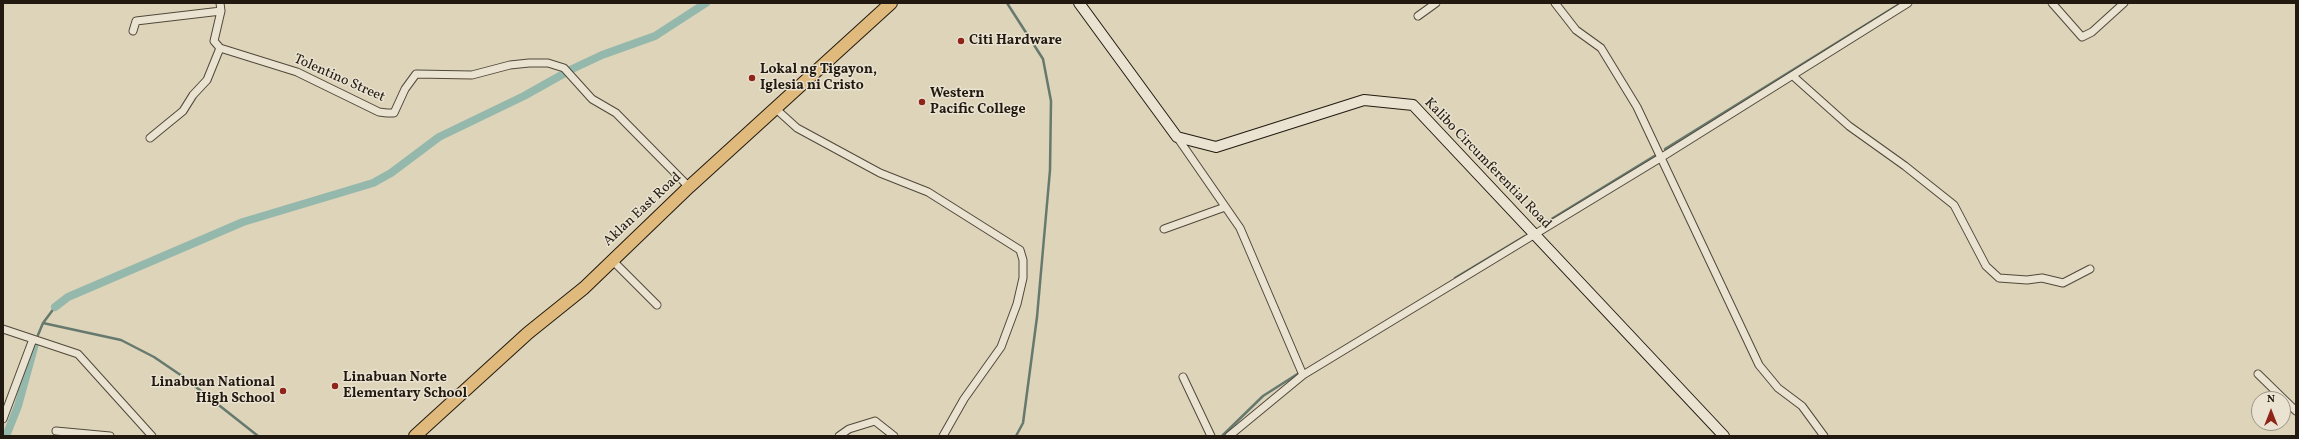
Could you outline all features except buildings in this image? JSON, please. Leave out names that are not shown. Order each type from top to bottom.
[{"type":"main road","name":"Aklan East Road","points":[[415,436],[528,333],[584,288],[689,187],[891,3]]},
{"type":"main road","points":[[1079,3],[1177,137]]},
{"type":"main road","name":"Kalibo Circumferential Road","points":[[1177,137],[1216,147],[1364,100],[1413,105],[1724,436]]},
{"type":"street","points":[[150,138],[183,112],[193,95],[206,80],[220,48],[214,41],[221,12],[220,3]]},
{"type":"street","points":[[1418,16],[1436,3]]},
{"type":"street","points":[[1555,3],[1576,30],[1596,44],[1606,55],[1637,107],[1662,157],[1759,365],[1778,388],[1802,406],[1824,436]]},
{"type":"street","points":[[1229,436],[1303,375],[1794,76],[1908,3]]},
{"type":"street","points":[[2052,3],[2082,37],[2092,32],[2124,3]]},
{"type":"street","points":[[133,31],[136,21],[221,12]]},
{"type":"street","name":"Tolentino Street","points":[[220,48],[297,72],[379,112],[387,113],[394,113],[405,89],[416,74],[472,75],[510,65],[529,63],[553,65],[564,68],[592,99],[616,113],[689,187]]},
{"type":"street","points":[[1794,76],[1849,126],[1905,166],[1954,205],[1986,266],[1998,278],[2027,280],[2042,278],[2063,282],[2090,269]]},
{"type":"street","points":[[776,109],[797,128],[880,173],[928,192],[1020,250],[1023,260],[1023,278],[1017,304],[1001,347],[964,398],[942,436]]},
{"type":"street","points":[[1177,137],[1240,228],[1303,375]]},
{"type":"street","points":[[1164,229],[1225,207]]},
{"type":"street","points":[[612,260],[657,305]]},
{"type":"street","points":[[3,329],[78,354],[152,436]]},
{"type":"street","points":[[3,419],[33,339]]},
{"type":"street","points":[[2258,374],[2296,411]]},
{"type":"street","points":[[1183,377],[1211,436]]},
{"type":"street","points":[[839,436],[849,429],[875,421],[894,436]]},
{"type":"street","points":[[56,431],[110,436]]},
{"type":"waterway","points":[[570,70],[602,55],[655,36],[706,3]]},
{"type":"waterway","points":[[1007,3],[1043,59],[1051,101],[1050,170],[1037,317],[1023,423],[1016,436]]},
{"type":"waterway","points":[[1665,149],[1901,3]]},
{"type":"waterway","points":[[55,307],[68,297],[243,222],[373,183],[391,173],[439,137],[524,96],[565,73]]},
{"type":"waterway","points":[[1545,223],[1656,155]]},
{"type":"waterway","points":[[1455,278],[1525,236]]},
{"type":"waterway","points":[[38,335],[43,323],[55,307]]},
{"type":"waterway","points":[[43,323],[121,340],[154,357],[182,376],[258,436]]},
{"type":"waterway","points":[[6,436],[18,406],[35,344]]},
{"type":"waterway","points":[[1222,436],[1263,396],[1299,373]]},
{"type":"place","name":"Citi Hardware","points":[[961,41]]},
{"type":"place","name":"Lokal ng Tigayon, Iglesia ni Cristo","points":[[752,78]]},
{"type":"place","name":"Western Pacific College","points":[[922,102]]},
{"type":"place","name":"Linabuan Norte Elementary School","points":[[335,386]]},
{"type":"place","name":"Linabuan National High School","points":[[283,391]]}]
